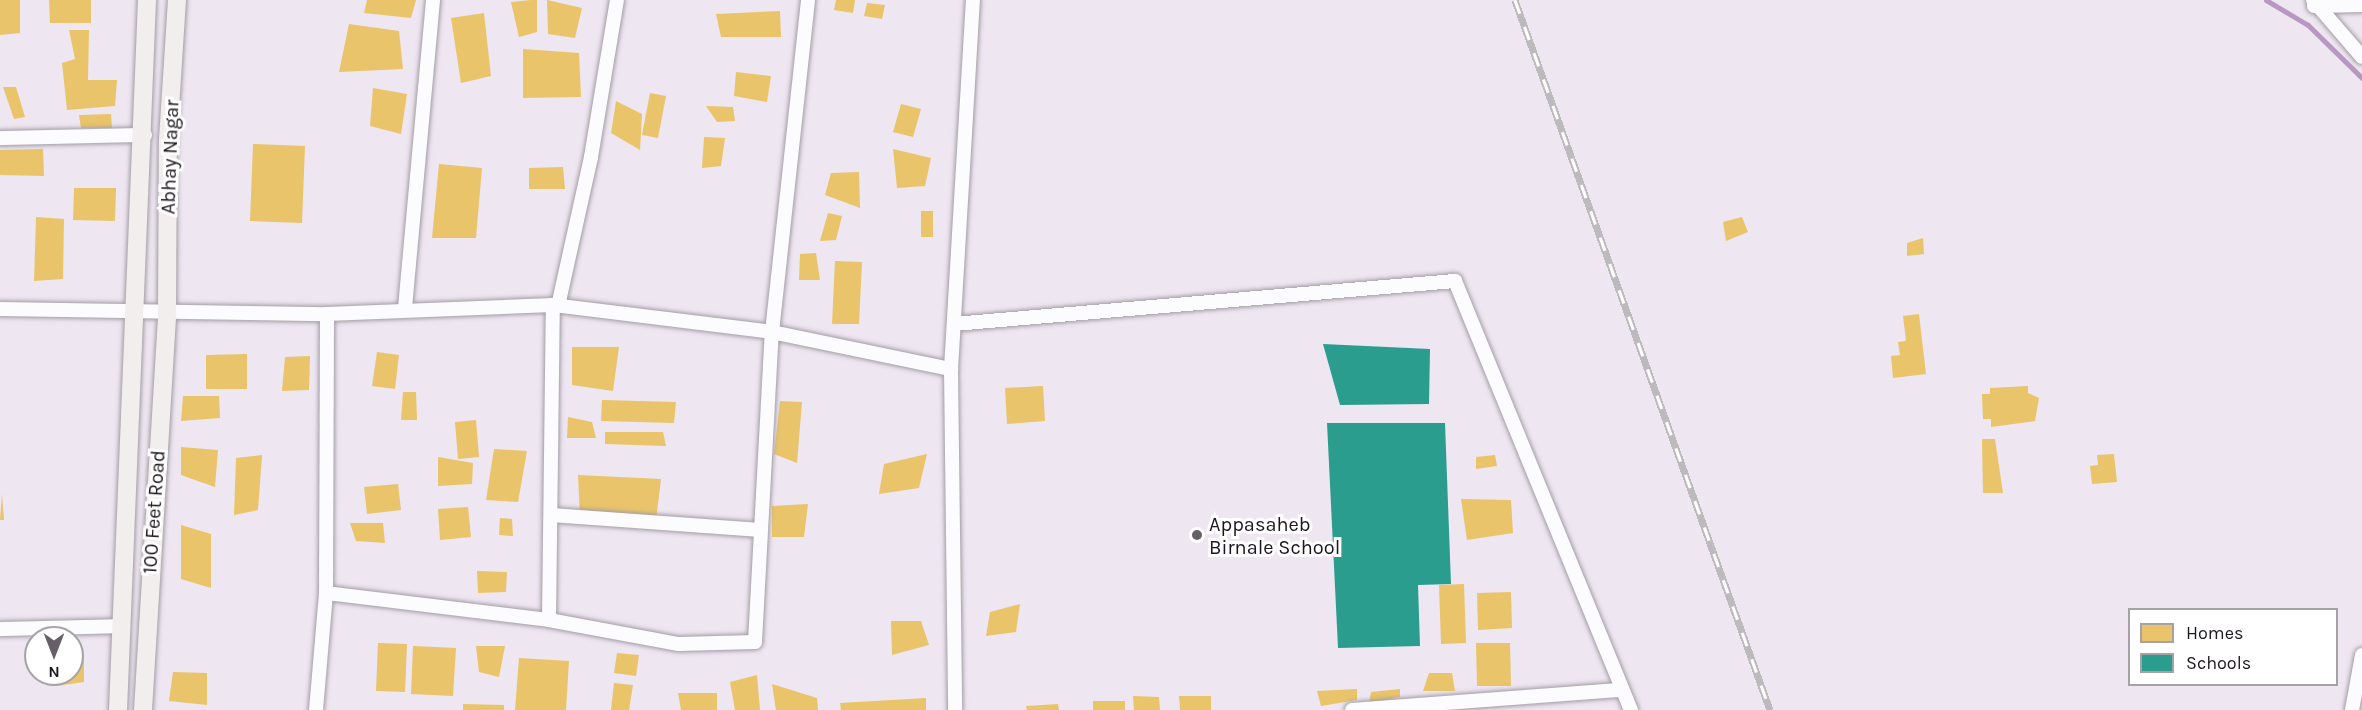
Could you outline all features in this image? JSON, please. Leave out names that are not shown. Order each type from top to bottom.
[{"type":"main road","points":[[118,710],[134,312],[145,135],[147,0]]},
{"type":"main road","name":"Abhay Nagar","points":[[168,314],[168,139],[177,0]]},
{"type":"main road","name":"100 Feet Road","points":[[142,710],[168,314]]},
{"type":"street","points":[[405,308],[433,0]]},
{"type":"street","points":[[549,620],[555,306],[591,157],[617,0]]},
{"type":"street","points":[[326,593],[549,620],[679,644],[755,642],[772,332],[808,0]]},
{"type":"street","points":[[955,710],[951,369],[973,0]]},
{"type":"street","points":[[2313,3],[2362,5]]},
{"type":"street","points":[[2313,3],[2362,57]]},
{"type":"street","points":[[0,138],[145,135]]},
{"type":"street","points":[[954,324],[1455,281],[1631,710]]},
{"type":"street","points":[[0,309],[168,314],[327,314],[405,308],[555,306],[772,332],[951,369]]},
{"type":"street","points":[[316,710],[326,593],[327,314]]},
{"type":"street","points":[[551,515],[760,530]]},
{"type":"street","points":[[0,629],[120,626]]},
{"type":"street","points":[[2352,710],[2362,655]]},
{"type":"street","points":[[1352,710],[1621,690]]},
{"type":"building: Homes","points":[[0,0],[20,0],[20,33],[0,35]]},
{"type":"building: Homes","points":[[49,0],[91,0],[91,23],[50,23]]},
{"type":"building: Homes","points":[[367,0],[416,0],[411,18],[364,13]]},
{"type":"building: Homes","points":[[537,0],[537,32],[519,37],[511,2]]},
{"type":"building: Homes","points":[[547,0],[582,8],[575,38],[548,34]]},
{"type":"building: Homes","points":[[836,0],[855,0],[853,13],[834,10]]},
{"type":"building: Homes","points":[[867,3],[885,5],[882,19],[864,16]]},
{"type":"building: Homes","points":[[780,11],[781,37],[721,37],[716,14]]},
{"type":"building: Homes","points":[[484,13],[491,76],[461,83],[451,18]]},
{"type":"building: Homes","points":[[349,24],[399,31],[403,69],[339,72]]},
{"type":"building: Homes","points":[[69,30],[89,30],[88,80],[117,80],[115,106],[67,110],[62,63],[75,59]]},
{"type":"building: Homes","points":[[523,49],[579,53],[581,97],[523,98]]},
{"type":"building: Homes","points":[[736,72],[771,76],[767,102],[734,96]]},
{"type":"building: Homes","points":[[3,87],[16,87],[25,117],[14,119]]},
{"type":"building: Homes","points":[[373,88],[407,94],[401,134],[370,126]]},
{"type":"building: Homes","points":[[650,93],[666,96],[658,138],[642,135]]},
{"type":"building: Homes","points":[[616,101],[642,114],[640,150],[611,133]]},
{"type":"building: Homes","points":[[901,104],[921,109],[913,137],[893,132]]},
{"type":"building: Homes","points":[[706,106],[733,107],[735,121],[717,122]]},
{"type":"building: Homes","points":[[111,114],[112,128],[81,128],[79,115]]},
{"type":"building: Homes","points":[[704,137],[725,138],[721,166],[702,168]]},
{"type":"building: Homes","points":[[253,144],[305,146],[302,223],[250,221]]},
{"type":"building: Homes","points":[[43,149],[44,176],[0,175],[0,150]]},
{"type":"building: Homes","points":[[893,149],[931,158],[925,186],[897,188]]},
{"type":"building: Homes","points":[[439,164],[482,168],[476,238],[432,238]]},
{"type":"building: Homes","points":[[563,167],[565,189],[529,189],[529,168]]},
{"type":"building: Homes","points":[[859,172],[860,208],[825,195],[831,173]]},
{"type":"building: Homes","points":[[74,188],[116,188],[115,221],[73,220]]},
{"type":"building: Homes","points":[[921,211],[933,211],[933,237],[921,237]]},
{"type":"building: Homes","points":[[828,213],[842,216],[836,240],[820,241]]},
{"type":"building: Homes","points":[[36,217],[64,219],[63,279],[34,281]]},
{"type":"building: Homes","points":[[1742,217],[1748,232],[1726,241],[1723,222]]},
{"type":"building: Homes","points":[[1923,238],[1924,254],[1907,256],[1907,243]]},
{"type":"building: Homes","points":[[816,253],[820,280],[799,280],[800,254]]},
{"type":"building: Homes","points":[[835,261],[862,262],[859,324],[832,324]]},
{"type":"building: Homes","points":[[1919,314],[1926,374],[1893,378],[1891,356],[1900,355],[1898,342],[1906,341],[1903,316]]},
{"type":"building: Homes","points":[[572,347],[619,347],[613,391],[572,385]]},
{"type":"building: Homes","points":[[377,352],[399,355],[395,389],[372,386]]},
{"type":"building: Homes","points":[[247,354],[247,389],[206,389],[206,355]]},
{"type":"building: Homes","points":[[310,356],[309,390],[282,391],[285,357]]},
{"type":"building: Homes","points":[[1043,386],[1045,421],[1007,424],[1005,388]]},
{"type":"building: Homes","points":[[2028,386],[2028,393],[2039,398],[2035,421],[1991,427],[1991,419],[1983,419],[1982,394],[1990,394],[1990,388]]},
{"type":"building: Homes","points":[[403,392],[416,392],[417,420],[401,420]]},
{"type":"building: Homes","points":[[183,396],[219,396],[220,418],[181,421]]},
{"type":"building: Homes","points":[[602,400],[676,402],[674,423],[601,421]]},
{"type":"building: Homes","points":[[780,401],[802,402],[797,463],[774,454]]},
{"type":"building: Homes","points":[[568,417],[592,422],[596,438],[567,438]]},
{"type":"building: Homes","points":[[476,420],[479,457],[458,459],[455,422]]},
{"type":"building: Homes","points":[[605,432],[663,432],[666,446],[605,444]]},
{"type":"building: Homes","points":[[1982,439],[1995,439],[2003,493],[1983,493]]},
{"type":"building: Homes","points":[[181,447],[218,450],[215,487],[181,475]]},
{"type":"building: Homes","points":[[494,449],[527,451],[518,502],[486,500]]},
{"type":"building: Homes","points":[[927,454],[919,488],[879,494],[884,464]]},
{"type":"building: Homes","points":[[2114,454],[2117,482],[2092,484],[2090,466],[2098,465],[2097,455]]},
{"type":"building: Homes","points":[[262,455],[258,510],[234,515],[236,458]]},
{"type":"building: Homes","points":[[1495,455],[1497,466],[1476,469],[1476,457]]},
{"type":"building: Homes","points":[[438,457],[473,463],[472,484],[438,486]]},
{"type":"building: Homes","points":[[578,475],[661,479],[656,521],[580,517]]},
{"type":"building: Homes","points":[[398,484],[401,510],[367,514],[364,487]]},
{"type":"building: Homes","points":[[2,494],[4,520],[0,520]]},
{"type":"building: Homes","points":[[1461,499],[1511,500],[1513,533],[1467,540]]},
{"type":"building: Homes","points":[[808,504],[804,537],[772,537],[772,506]]},
{"type":"building: Homes","points":[[468,507],[471,537],[440,540],[438,509]]},
{"type":"building: Homes","points":[[500,518],[512,519],[513,536],[499,535]]},
{"type":"building: Homes","points":[[350,523],[383,523],[385,543],[356,541]]},
{"type":"building: Homes","points":[[181,525],[211,534],[211,588],[181,579]]},
{"type":"building: Homes","points":[[477,571],[507,572],[506,592],[478,593]]},
{"type":"building: Homes","points":[[1464,584],[1466,643],[1441,644],[1439,585]]},
{"type":"building: Homes","points":[[1511,592],[1512,628],[1478,630],[1477,593]]},
{"type":"building: Homes","points":[[1020,604],[1016,632],[986,636],[990,612]]},
{"type":"building: Homes","points":[[891,621],[921,621],[929,645],[892,655]]},
{"type":"building: Homes","points":[[378,643],[407,644],[405,692],[376,691]]},
{"type":"building: Homes","points":[[1476,643],[1510,643],[1511,686],[1477,686]]},
{"type":"building: Homes","points":[[413,646],[456,648],[453,696],[411,694]]},
{"type":"building: Homes","points":[[476,646],[505,646],[499,677],[479,672]]},
{"type":"building: Homes","points":[[617,653],[639,655],[636,676],[614,673]]},
{"type":"building: Homes","points":[[519,658],[569,661],[566,710],[515,710]]},
{"type":"building: Homes","points":[[173,672],[207,673],[207,705],[169,701]]},
{"type":"building: Homes","points":[[1429,673],[1452,673],[1455,691],[1423,691]]},
{"type":"building: Homes","points":[[757,675],[760,710],[735,710],[730,682]]},
{"type":"building: Homes","points":[[614,683],[633,685],[629,710],[611,710]]},
{"type":"building: Homes","points":[[772,684],[817,698],[818,710],[776,710]]},
{"type":"building: Homes","points":[[1357,689],[1357,700],[1321,706],[1317,691]]},
{"type":"building: Homes","points":[[1400,689],[1400,697],[1369,704],[1371,692]]},
{"type":"building: Homes","points":[[678,693],[717,693],[717,710],[681,710]]},
{"type":"building: Homes","points":[[1133,696],[1159,697],[1160,710],[1134,710]]},
{"type":"building: Homes","points":[[1179,696],[1211,696],[1211,710],[1180,710]]},
{"type":"building: Homes","points":[[926,698],[926,710],[841,710],[840,703]]},
{"type":"building: Homes","points":[[1093,701],[1125,701],[1125,710],[1093,710]]},
{"type":"building: Homes","points":[[463,704],[504,705],[504,710],[463,710]]},
{"type":"building: Homes","points":[[1058,704],[1059,710],[1027,710],[1026,706]]},
{"type":"building: Schools","points":[[1323,344],[1430,349],[1429,404],[1340,405]]},
{"type":"building: Schools","points":[[1327,423],[1445,423],[1451,584],[1418,585],[1420,646],[1338,648]]},
{"type":"waterway","points":[[2266,0],[2308,25],[2362,78]]},
{"type":"railway","points":[[1515,0],[1770,710]]},
{"type":"place","name":"Appasaheb Birnale School","points":[[1197,535]]}]
